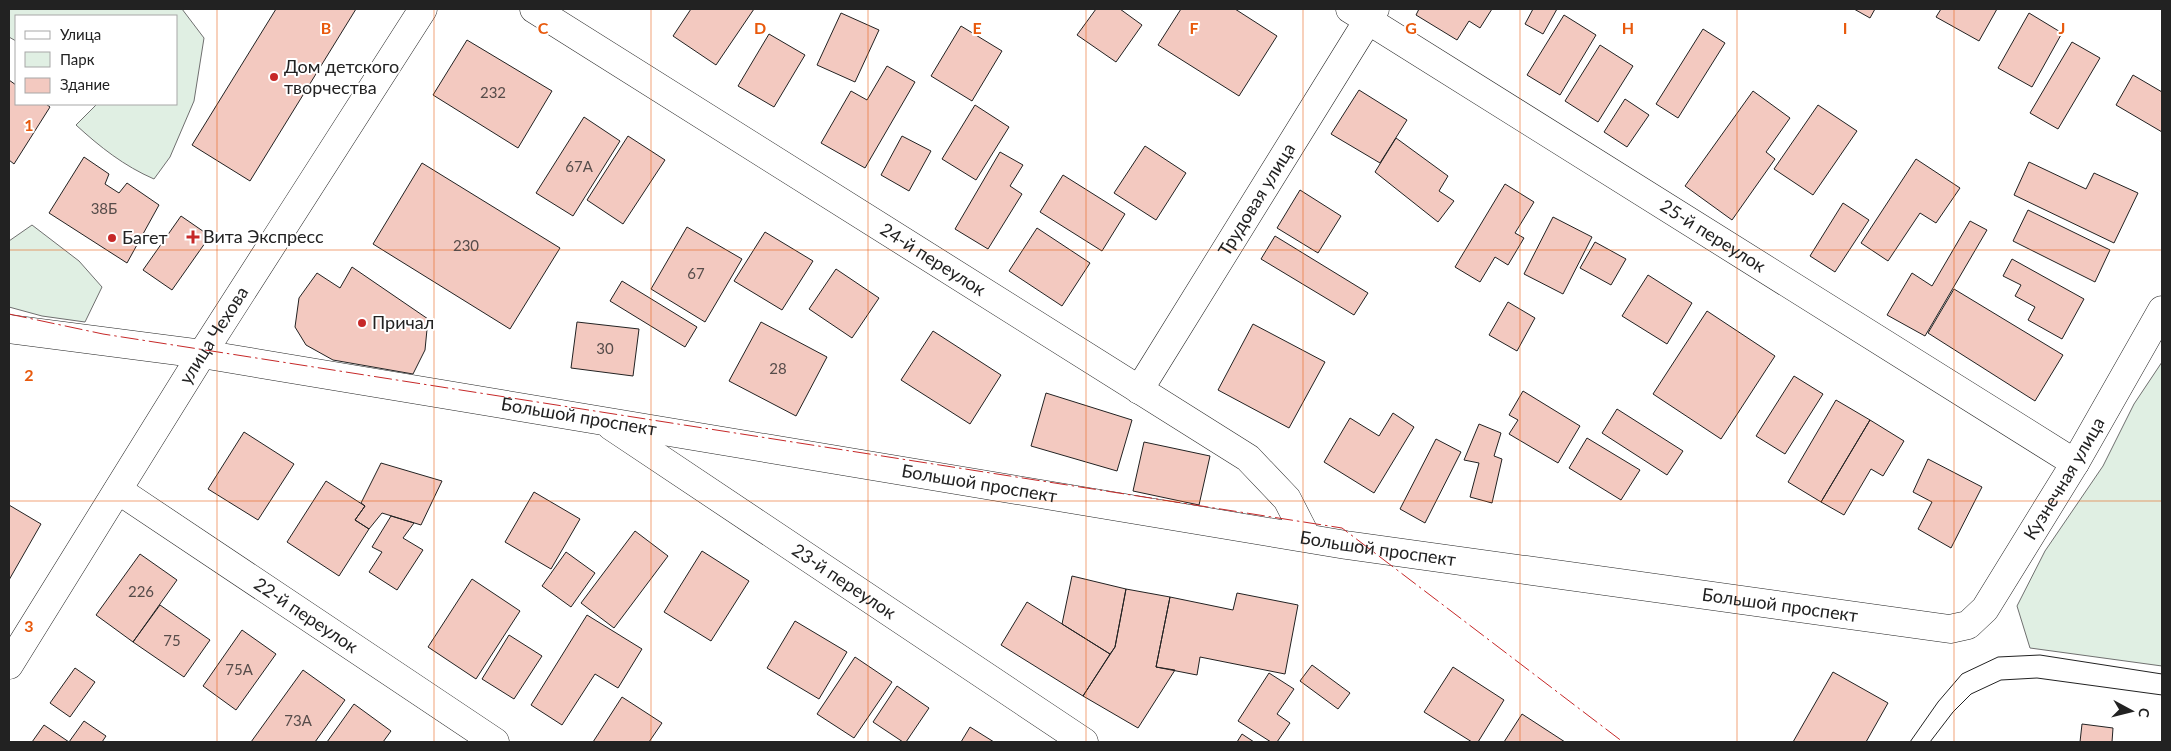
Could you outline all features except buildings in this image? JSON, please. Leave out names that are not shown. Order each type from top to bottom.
[{"type":"street","name":"улица Чехова","points":[[9,665],[202,354],[423,9]]},
{"type":"street","name":"24-й переулок","points":[[534,9],[1248,458],[1287,499],[1307,538]]},
{"type":"street","name":"Трудовая улица","points":[[1139,390],[1364,13]]},
{"type":"street","name":"25-й переулок","points":[[1364,13],[2075,463]]},
{"type":"street","name":"Кузнечная улица","points":[[1950,629],[1968,625],[1985,609],[2075,463],[2162,310]]},
{"type":"street","name":"Большой проспект","points":[[9,328],[202,354],[1346,545],[1950,629]]},
{"type":"street","name":"23-й переулок","points":[[604,421],[1084,742]]},
{"type":"street","name":"22-й переулок","points":[[118,490],[495,742]]},
{"type":"green space","points":[[9,9],[182,9],[204,38],[194,101],[170,157],[154,179],[113,155],[76,125],[96,105],[178,105],[178,15],[15,15],[15,40],[9,37]]},
{"type":"green space","points":[[32,225],[79,261],[102,287],[85,322],[42,316],[9,307],[9,241]]},
{"type":"green space","points":[[2162,362],[2162,666],[2030,648],[2017,606],[2045,551],[2103,466],[2134,404]]},
{"type":"tram line","points":[[1910,742],[1938,702],[1962,674],[1998,657],[2040,655],[2162,674]]},
{"type":"tram line","points":[[1930,742],[1953,712],[1971,694],[2001,680],[2037,678],[2162,695]]},
{"type":"power","points":[[9,314],[103,334],[1342,528],[1623,742]]},
{"type":"place","name":"Дом детского творчества","points":[[274,77]]},
{"type":"place","name":"Вита Экспресс","points":[[193,237]]},
{"type":"place","name":"Багет","points":[[112,238]]},
{"type":"place","name":"Причал","points":[[362,323]]}]
